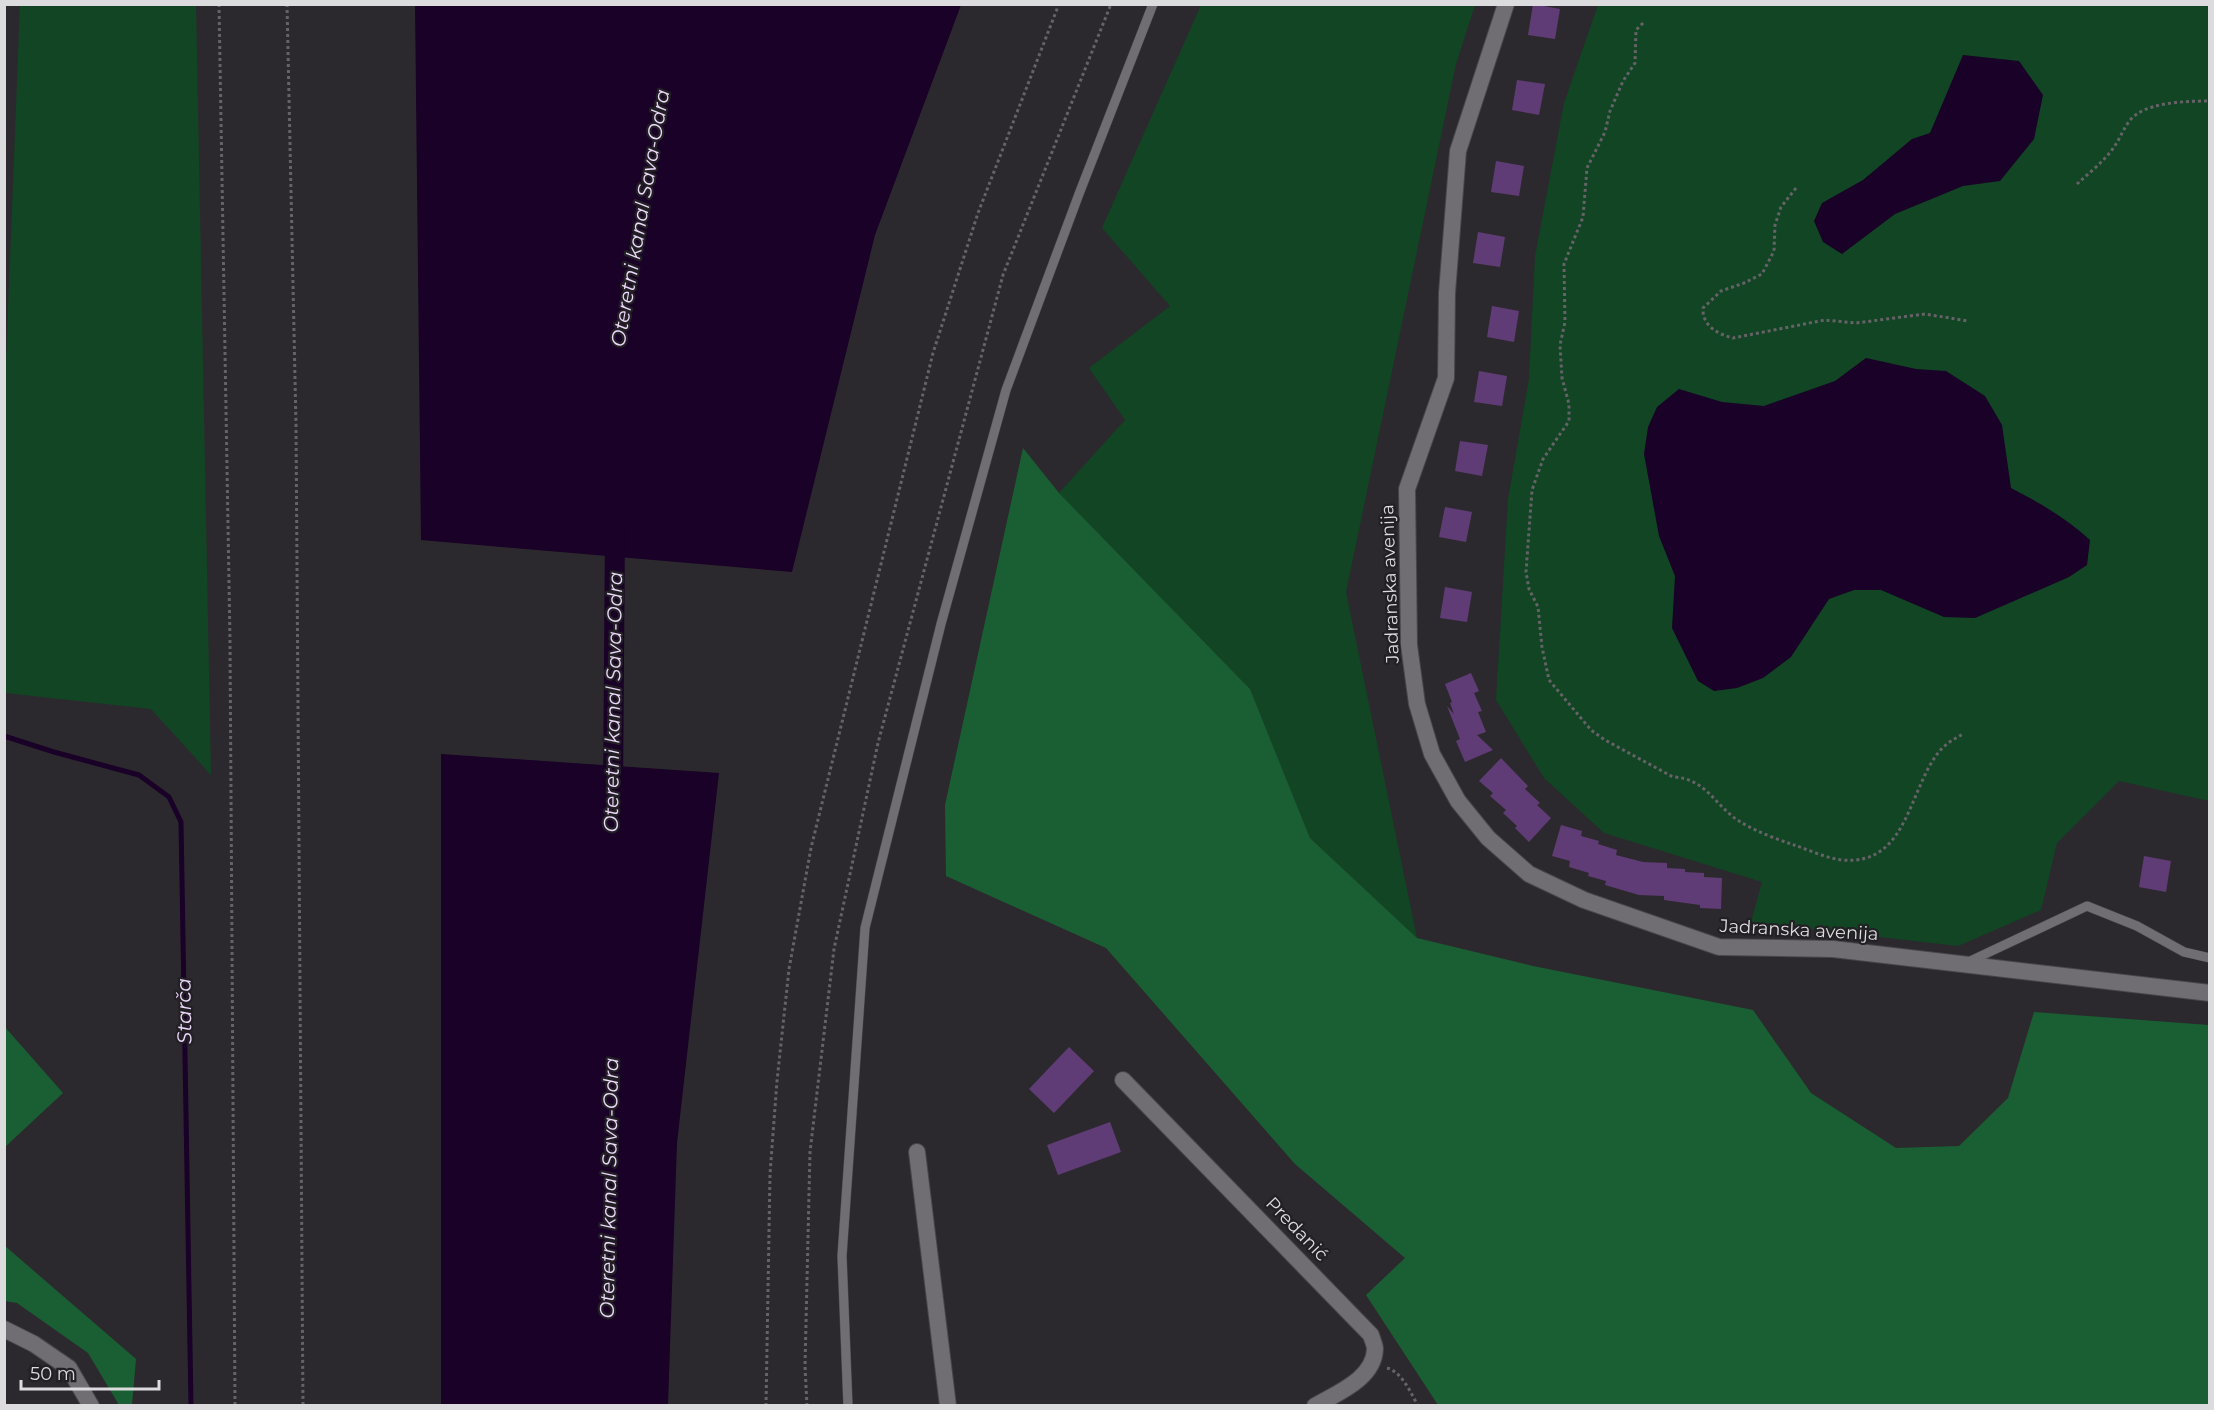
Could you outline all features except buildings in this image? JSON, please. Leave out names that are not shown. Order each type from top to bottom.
[{"type":"street","name":"Jadranska avenija","points":[[1506,4],[1458,151],[1447,293],[1446,378],[1407,489],[1409,645],[1418,704],[1432,754],[1458,801],[1488,838],[1529,874],[1584,900],[1719,948],[1833,949],[2210,993]]},
{"type":"street","name":"Predanić","points":[[1123,1080],[1371,1335],[1376,1348],[1371,1365]]},
{"type":"street","points":[[917,1152],[948,1406]]},
{"type":"street","points":[[4,1329],[34,1344],[69,1368],[90,1406]]},
{"type":"street","points":[[1315,1406],[1354,1384],[1371,1365]]},
{"type":"lane","points":[[848,1406],[842,1256],[865,928],[940,624],[1006,390],[1153,4]]},
{"type":"lane","points":[[1964,964],[2087,906],[2137,926],[2184,952],[2210,958]]},
{"type":"path","points":[[219,4],[230,641],[236,1406]]},
{"type":"path","points":[[287,4],[296,437],[303,1406]]},
{"type":"path","points":[[766,1406],[770,1174],[777,1081],[789,969],[811,848],[933,353],[978,213],[1059,4]]},
{"type":"path","points":[[1643,23],[1636,30],[1635,63],[1623,81],[1610,111],[1605,132],[1587,168],[1583,217],[1564,264],[1565,322],[1560,345],[1562,378],[1569,404],[1569,421],[1543,459],[1532,490],[1526,572],[1528,590],[1538,607],[1542,647],[1549,680],[1592,730],[1605,740],[1673,777],[1682,777],[1704,787],[1739,821],[1787,843],[1841,860],[1868,858],[1885,848],[1899,832],[1938,753],[1963,734]]},
{"type":"path","points":[[2077,184],[2116,145],[2126,126],[2137,114],[2158,106],[2189,101],[2210,101]]},
{"type":"path","points":[[1796,188],[1781,207],[1775,225],[1774,251],[1762,274],[1720,291],[1703,308],[1707,324],[1719,334],[1733,338],[1825,320],[1856,323],[1925,314],[1968,321]]},
{"type":"path","points":[[1371,1365],[1392,1369],[1402,1380],[1418,1406]]},
{"type":"green space","points":[[20,5],[196,5],[211,775],[151,709],[5,693],[5,387]]},
{"type":"green space","points":[[1201,5],[1475,5],[1456,64],[1346,592],[1417,938],[1310,838],[1250,689],[1059,493],[1125,420],[1089,368],[1170,306],[1102,228]]},
{"type":"green space","points":[[1598,5],[2209,5],[2209,801],[2119,781],[2057,843],[2041,910],[1958,946],[1751,922],[1762,882],[1604,833],[1544,778],[1496,700],[1508,499],[1529,379],[1535,256],[1564,103]]},
{"type":"green space","points":[[1023,448],[1059,493],[1250,689],[1310,838],[1417,938],[1533,966],[1753,1010],[1811,1093],[1896,1148],[1959,1146],[2008,1098],[2034,1012],[2209,1025],[2209,1405],[1438,1405],[1366,1295],[1405,1258],[1295,1164],[1106,948],[946,876],[945,805]]},
{"type":"green space","points":[[4,1026],[63,1093],[5,1147],[4,1147]]},
{"type":"green space","points":[[5,1246],[136,1359],[132,1405],[119,1405],[88,1353],[17,1303],[5,1301]]},
{"type":"water","points":[[415,5],[961,5],[875,235],[792,572],[421,540]]},
{"type":"water","points":[[1963,55],[2019,61],[2043,95],[2034,139],[2000,181],[1963,186],[1895,214],[1842,254],[1823,242],[1814,221],[1822,203],[1863,180],[1912,139],[1930,133]]},
{"type":"water","points":[[1866,358],[1916,369],[1946,371],[1985,396],[2002,425],[2011,488],[2052,511],[2090,540],[2087,565],[2069,577],[1975,618],[1944,617],[1881,590],[1854,590],[1829,599],[1791,657],[1763,678],[1737,688],[1714,691],[1698,681],[1672,628],[1675,576],[1659,536],[1644,454],[1648,427],[1657,407],[1679,389],[1722,402],[1764,406],[1835,381]]},
{"type":"water","points":[[441,754],[719,773],[677,1143],[668,1405],[441,1405]]},
{"type":"waterway","name":"Oteretni kanal Sava-Odra","points":[[613,791],[615,530]]},
{"type":"waterway","name":"Starča","points":[[4,736],[139,775],[169,797],[181,822],[191,1406]]}]
